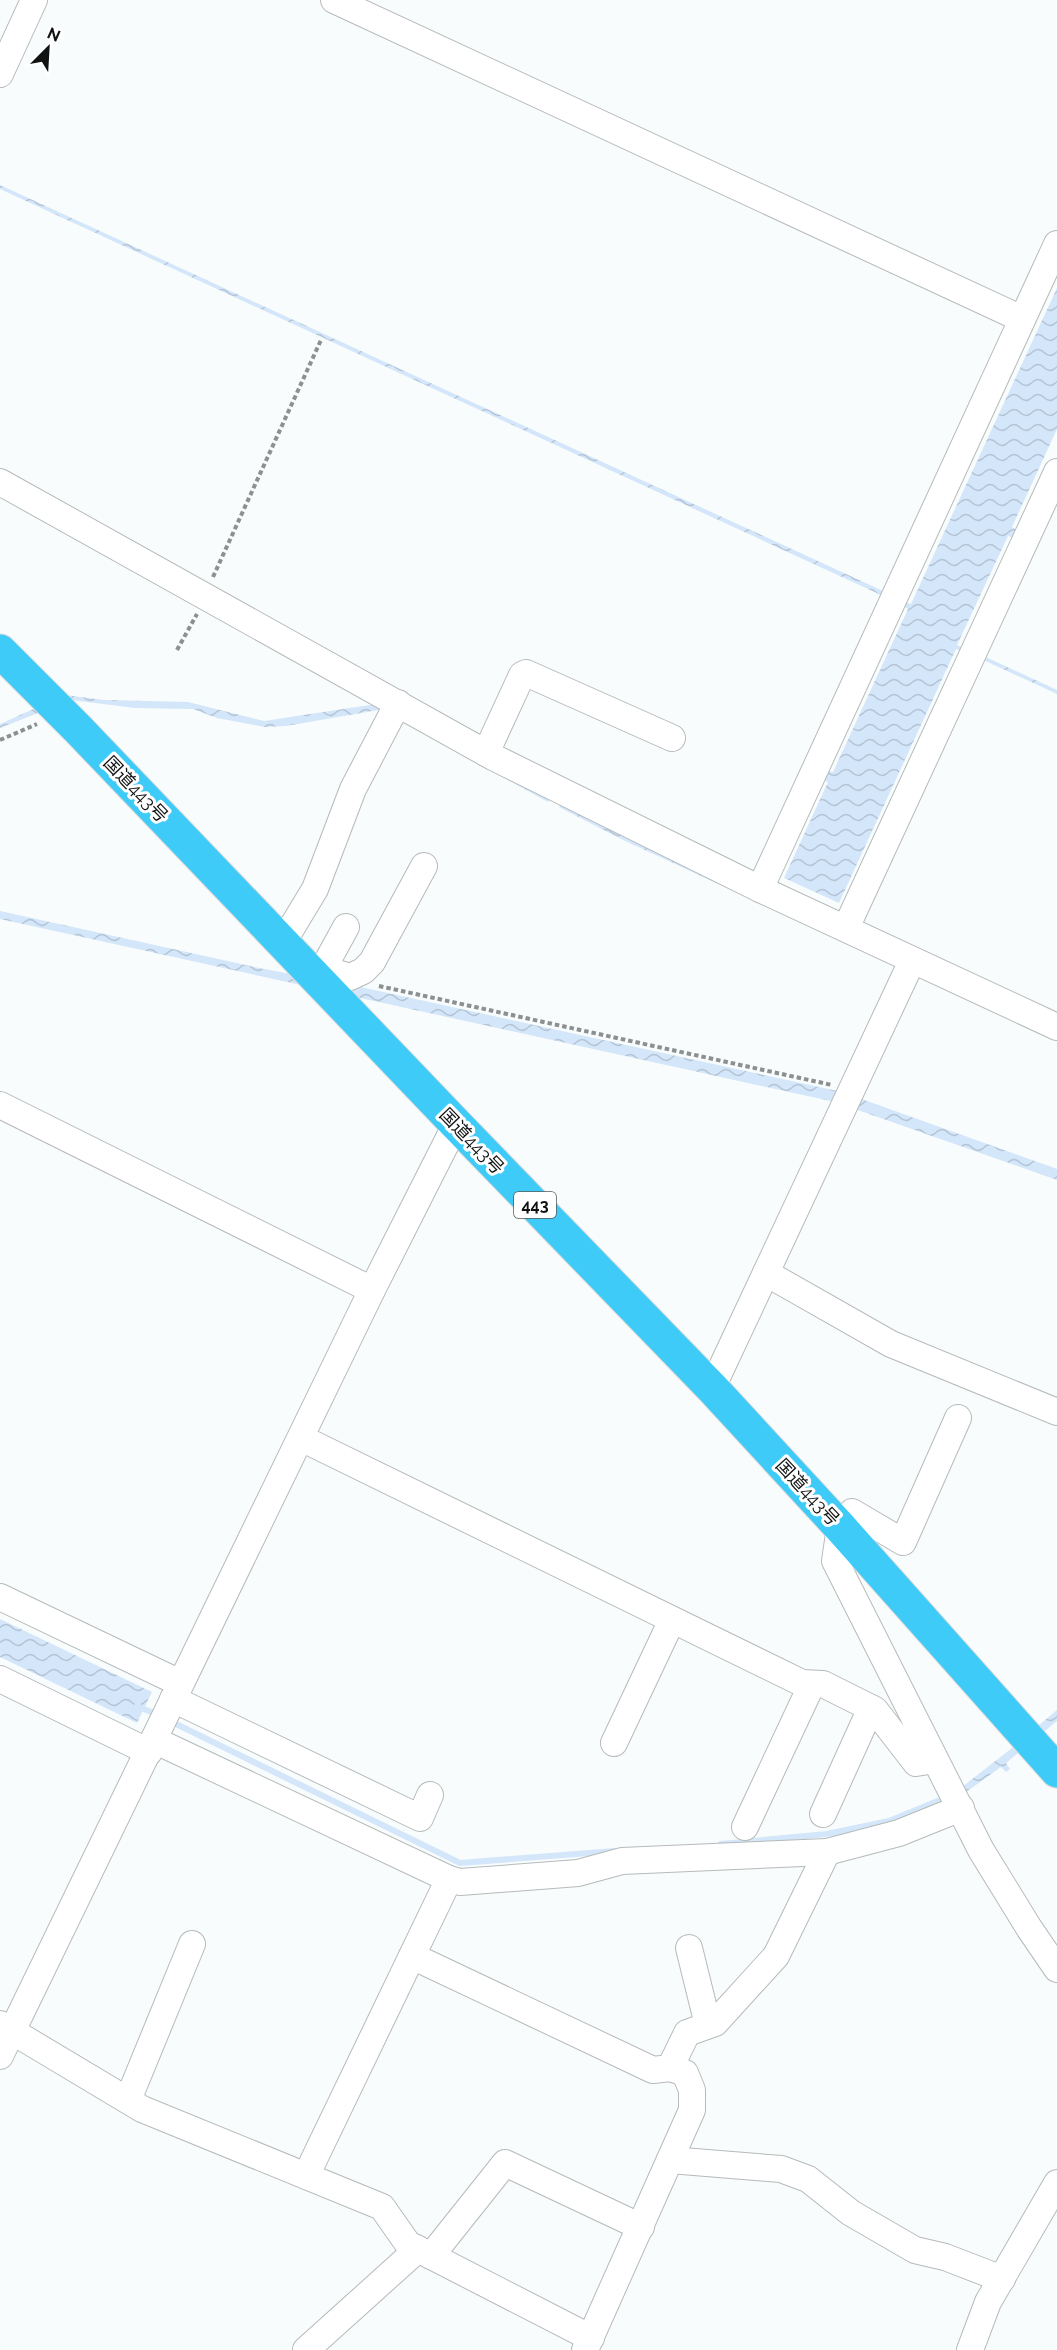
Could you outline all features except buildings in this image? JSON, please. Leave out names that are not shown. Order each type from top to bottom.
[{"type":"highway","name":"国道443号","points":[[0,651],[283,942],[320,974],[456,1124],[712,1388],[840,1527],[1057,1771]]},
{"type":"street","points":[[0,74],[34,0]]},
{"type":"street","points":[[334,0],[1022,319]]},
{"type":"street","points":[[760,889],[1057,244]]},
{"type":"street","points":[[846,928],[1057,472]]},
{"type":"street","points":[[0,482],[486,753],[760,889],[1057,1028]]},
{"type":"street","points":[[486,753],[522,675],[526,673],[672,738]]},
{"type":"street","points":[[283,942],[315,889],[353,789],[398,704]]},
{"type":"street","points":[[346,927],[320,974],[350,977],[363,971],[372,962],[424,866]]},
{"type":"street","points":[[712,1388],[912,961]]},
{"type":"street","points":[[0,1105],[372,1290]]},
{"type":"street","points":[[0,2056],[6,2027],[152,1746],[372,1290],[456,1124]]},
{"type":"street","points":[[766,1273],[891,1344],[1057,1412]]},
{"type":"street","points":[[958,1418],[903,1542],[852,1512],[840,1527],[835,1561],[981,1850],[1057,1969]]},
{"type":"street","points":[[301,1438],[802,1683],[823,1684],[875,1710],[916,1763],[935,1761]]},
{"type":"street","points":[[0,1597],[420,1818],[430,1795]]},
{"type":"street","points":[[614,1743],[672,1620]]},
{"type":"street","points":[[0,1679],[460,1882],[578,1873],[622,1861],[827,1852],[898,1833],[961,1808]]},
{"type":"street","points":[[745,1827],[812,1683]]},
{"type":"street","points":[[823,1814],[871,1708]]},
{"type":"street","points":[[670,2068],[687,2032],[715,2023],[776,1956],[827,1852]]},
{"type":"street","points":[[306,2176],[449,1879]]},
{"type":"street","points":[[128,2100],[192,1944]]},
{"type":"street","points":[[688,1948],[708,2025]]},
{"type":"street","points":[[6,2027],[142,2109],[382,2207],[408,2244],[588,2344],[692,2110],[692,2090],[685,2073],[670,2068],[653,2070],[412,1956]]},
{"type":"street","points":[[670,2160],[781,2169],[808,2179],[851,2213],[915,2250],[945,2257],[1002,2279]]},
{"type":"street","points":[[306,2350],[424,2252],[506,2163],[641,2227]]},
{"type":"street","points":[[970,2350],[988,2302],[1057,2183]]},
{"type":"path","points":[[177,650],[205,596],[321,340]]},
{"type":"path","points":[[0,740],[63,714]]},
{"type":"path","points":[[350,977],[357,981],[769,1073],[852,1089]]},
{"type":"water","points":[[0,185],[883,591],[881,595],[0,189]]},
{"type":"water","points":[[1057,288],[1057,429],[1012,527],[1017,530],[1014,538],[1008,536],[957,645],[965,649],[964,652],[956,649],[839,903],[784,878],[828,782],[824,780],[828,771],[833,772],[908,609],[900,604],[902,601],[911,604]]},
{"type":"water","points":[[979,654],[1057,690],[1057,694],[977,657]]},
{"type":"water","points":[[65,695],[104,700],[188,702],[264,721],[383,703],[551,796],[548,802],[403,722],[384,709],[286,726],[265,727],[217,718],[193,709],[135,708],[71,700],[0,728],[0,724]]},
{"type":"water","points":[[561,802],[1057,1034],[1057,1041],[619,838],[559,807]]},
{"type":"water","points":[[0,911],[842,1092],[1057,1169],[1057,1180],[835,1102],[0,919]]},
{"type":"water","points":[[0,1619],[152,1692],[137,1723],[0,1657]]},
{"type":"water","points":[[1057,1710],[1057,1721],[1006,1763],[1010,1769],[1006,1772],[1001,1767],[962,1795],[962,1787]]},
{"type":"waterway","points":[[137,1706],[158,1715]]},
{"type":"waterway","points":[[170,1721],[460,1863],[615,1851]]},
{"type":"waterway","points":[[721,1844],[827,1834],[889,1821],[945,1798]]}]
